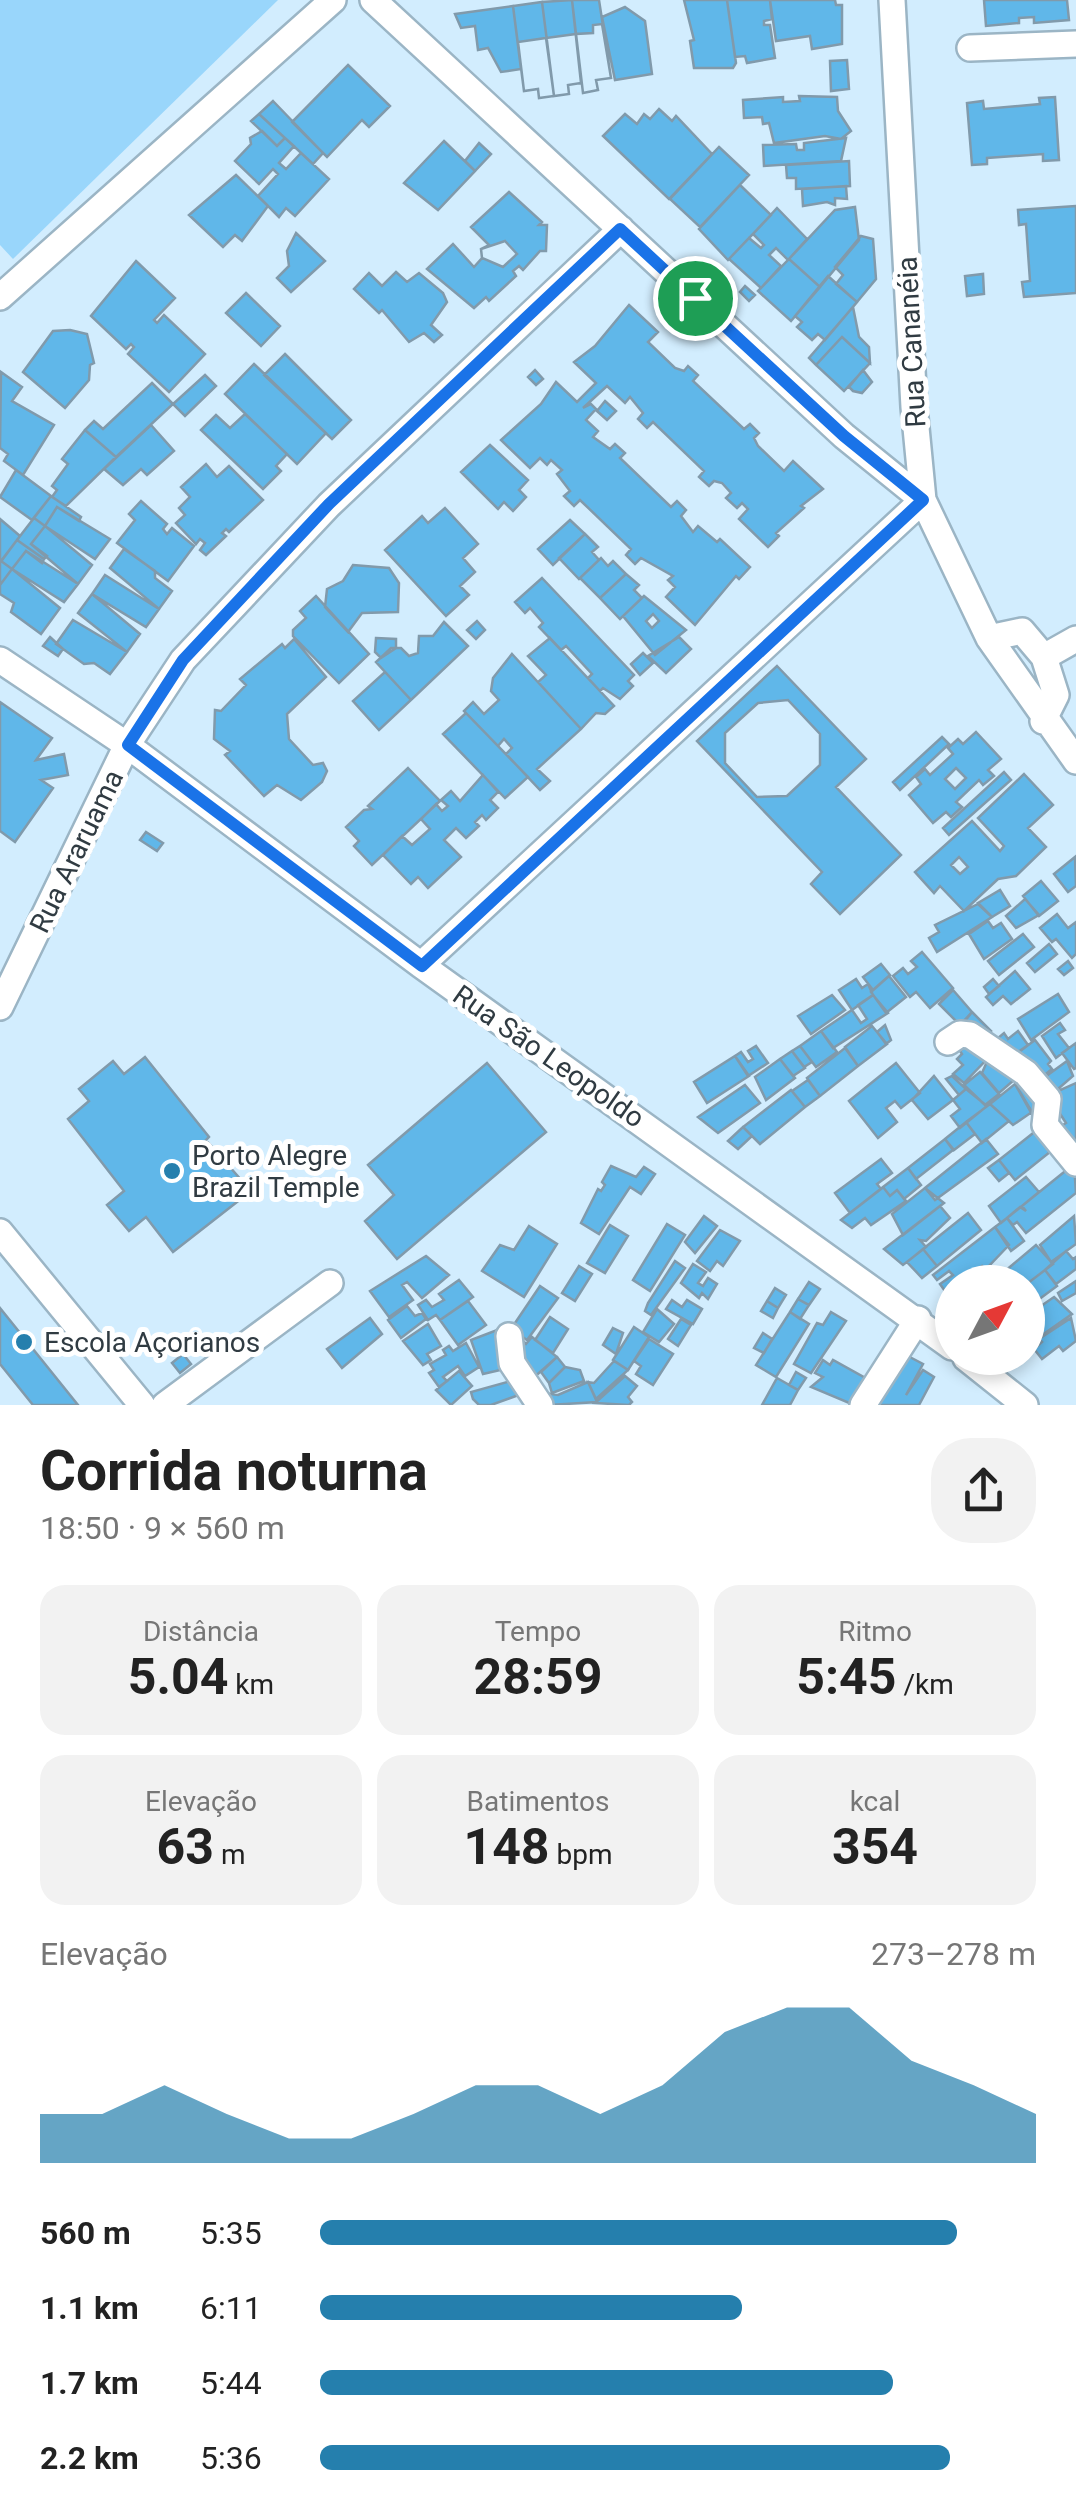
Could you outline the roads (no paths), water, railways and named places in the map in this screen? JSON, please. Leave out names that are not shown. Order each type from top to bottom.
[{"type":"street","points":[[0,296],[333,0]]},
{"type":"street","points":[[373,0],[844,436],[923,500],[422,966]]},
{"type":"street","name":"Rua Cananéia","points":[[892,0],[914,407],[923,500],[989,638],[1044,721],[1076,761]]},
{"type":"street","points":[[970,48],[1076,44]]},
{"type":"street","name":"Rua Araruama","points":[[0,1007],[128,745],[183,660],[329,504],[620,229]]},
{"type":"street","points":[[989,638],[1022,632],[1044,656],[1056,695],[1044,721]]},
{"type":"street","points":[[1044,656],[1076,638]]},
{"type":"street","name":"Rua São Leopoldo","points":[[0,660],[128,745],[422,966],[935,1333]]},
{"type":"street","points":[[948,1042],[960,1034],[970,1035],[1026,1073],[1048,1099],[1043,1114],[1045,1125],[1076,1162]]},
{"type":"street","points":[[0,1232],[142,1405]]},
{"type":"street","points":[[165,1405],[330,1283]]},
{"type":"street","points":[[864,1405],[918,1319]]},
{"type":"street","points":[[509,1336],[512,1363],[540,1405]]},
{"type":"street","points":[[987,1375],[1025,1405]]},
{"type":"place","name":"Porto Alegre Brazil Temple","points":[[172,1171]]},
{"type":"place","name":"Escola Açorianos","points":[[24,1342]]}]
